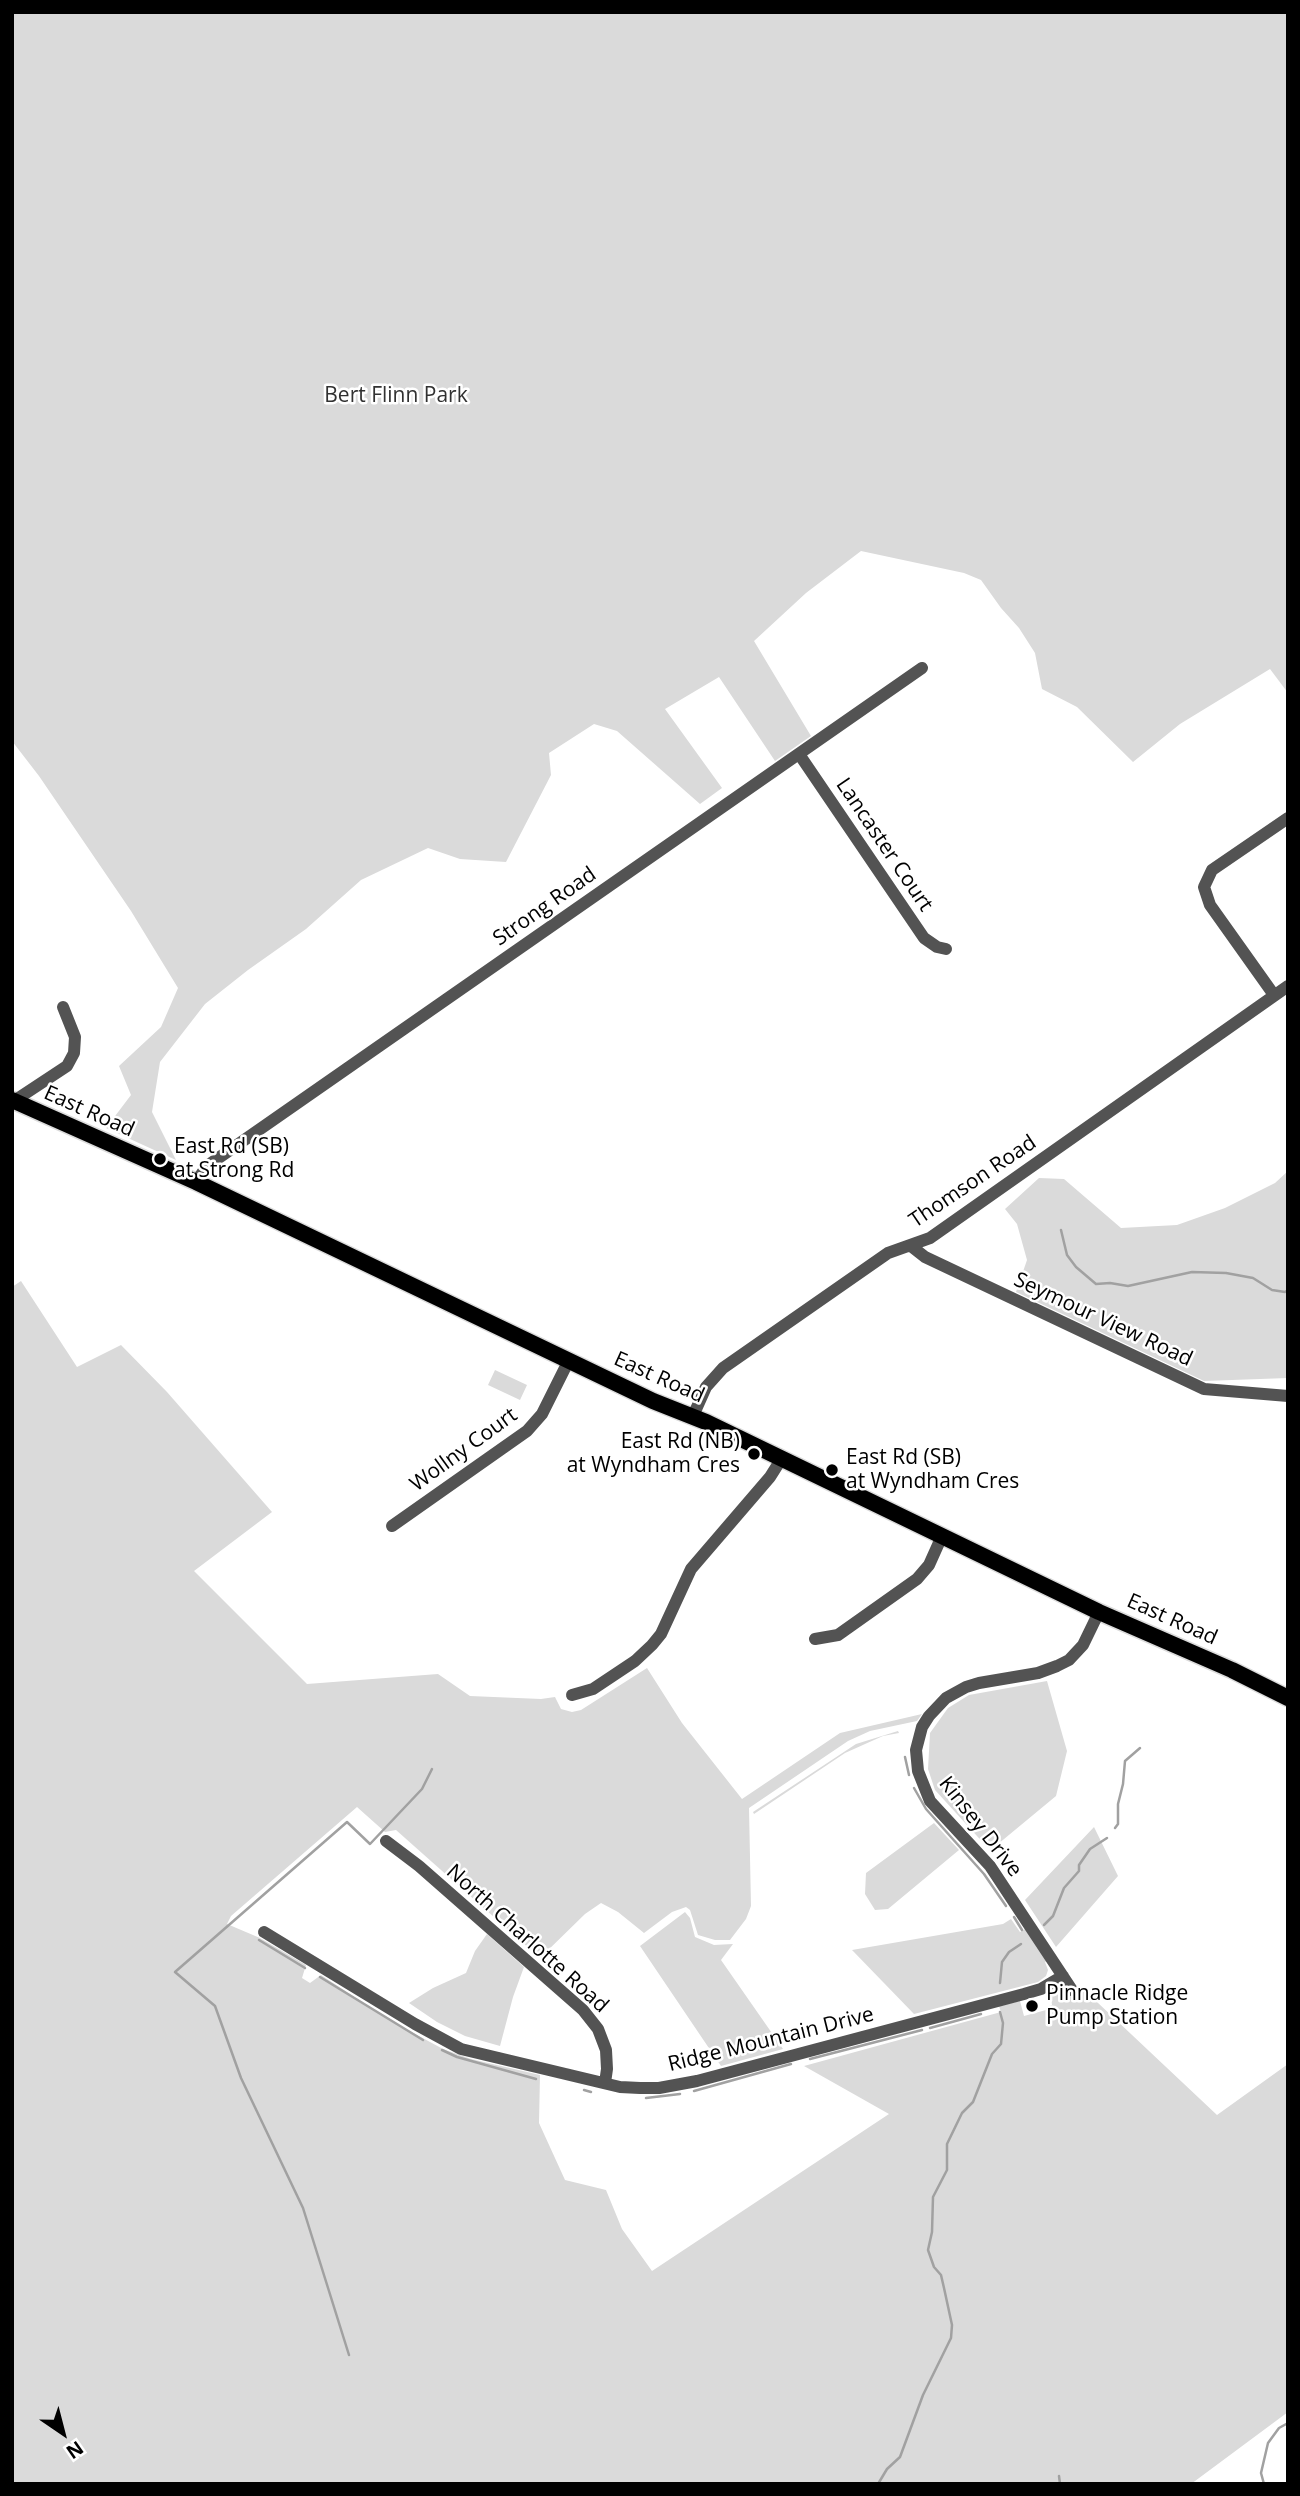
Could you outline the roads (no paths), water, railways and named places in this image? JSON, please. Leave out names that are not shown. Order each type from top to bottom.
[{"type":"main road","name":"East Road","points":[[13,1100],[196,1182],[653,1401],[693,1416],[782,1458],[1099,1612],[1232,1670],[1288,1698]]},
{"type":"street","name":"Strong Road","points":[[196,1182],[206,1166],[922,668]]},
{"type":"street","name":"Lancaster Court","points":[[799,754],[924,938],[937,947],[946,949]]},
{"type":"street","points":[[1274,995],[1210,905],[1204,887],[1212,870],[1288,818]]},
{"type":"street","name":"Thomson Road","points":[[693,1416],[706,1387],[723,1368],[888,1253],[930,1238],[1288,986]]},
{"type":"street","points":[[13,1100],[67,1066],[74,1053],[75,1037],[63,1007]]},
{"type":"street","name":"Seymour View Road","points":[[911,1246],[925,1257],[1204,1388],[1288,1396]]},
{"type":"street","name":"Wollny Court","points":[[392,1526],[527,1431],[542,1414],[569,1360]]},
{"type":"street","points":[[572,1695],[593,1689],[635,1661],[652,1645],[691,1569],[770,1477],[782,1458]]},
{"type":"street","points":[[815,1639],[838,1635],[917,1579],[929,1564],[943,1536]]},
{"type":"street","name":"Kinsey Drive","points":[[1072,1990],[990,1866],[930,1801],[920,1781],[916,1750],[922,1727],[946,1698],[979,1683],[1057,1667],[1069,1660],[1083,1645],[1099,1612]]},
{"type":"street","name":"North Charlotte Road","points":[[386,1841],[419,1866],[583,2010],[598,2029],[606,2050],[605,2083]]},
{"type":"street","name":"Ridge Mountain Drive","points":[[264,1932],[423,2029],[461,2049],[605,2083],[640,2088],[659,2088],[697,2081],[1041,1989],[1063,1976]]},
{"type":"waterway","points":[[1061,1230],[1067,1255],[1076,1267],[1096,1284],[1128,1286],[1192,1272],[1226,1273],[1253,1278],[1272,1290],[1288,1290]]},
{"type":"waterway","points":[[1115,1828],[1118,1824],[1118,1804],[1125,1761],[1140,1748]]},
{"type":"waterway","points":[[905,1757],[909,1775]]},
{"type":"waterway","points":[[349,2355],[303,2208],[241,2078],[215,2006],[175,1972],[347,1822],[370,1844],[422,1789],[432,1769]]},
{"type":"waterway","points":[[914,1788],[926,1809],[984,1874],[1006,1906]]},
{"type":"waterway","points":[[1044,1925],[1053,1916],[1064,1888],[1079,1871],[1079,1865],[1090,1849],[1107,1838]]},
{"type":"waterway","points":[[1014,1917],[1022,1930]]},
{"type":"waterway","points":[[259,1940],[305,1968]]},
{"type":"waterway","points":[[1000,1983],[1002,1962],[1009,1952],[1021,1944]]},
{"type":"waterway","points":[[320,1977],[423,2040]]},
{"type":"waterway","points":[[878,2484],[887,2469],[900,2457],[923,2395],[951,2338],[952,2325],[941,2275],[934,2267],[928,2250],[932,2232],[933,2197],[947,2170],[947,2144],[962,2113],[973,2102],[992,2054],[1001,2044],[1003,2023],[1000,2012]]},
{"type":"waterway","points":[[930,2028],[981,2014]]},
{"type":"waterway","points":[[810,2059],[922,2030]]},
{"type":"waterway","points":[[442,2050],[457,2057],[536,2079]]},
{"type":"waterway","points":[[694,2091],[791,2064]]},
{"type":"waterway","points":[[584,2090],[591,2092]]},
{"type":"waterway","points":[[646,2098],[680,2094]]},
{"type":"waterway","points":[[1264,2484],[1261,2473],[1268,2443],[1279,2428],[1288,2423]]},
{"type":"waterway","points":[[1059,2476],[1060,2484]]},
{"type":"place","name":"East Rd (SB) at Strong Rd","points":[[160,1159]]},
{"type":"place","name":"East Rd (NB) at Wyndham Cres","points":[[754,1454]]},
{"type":"place","name":"East Rd (SB) at Wyndham Cres","points":[[832,1470]]},
{"type":"place","name":"Pinnacle Ridge Pump Station","points":[[1032,2006]]},
{"type":"park label","name":"Bert Flinn Park","points":[[396,396]]}]
